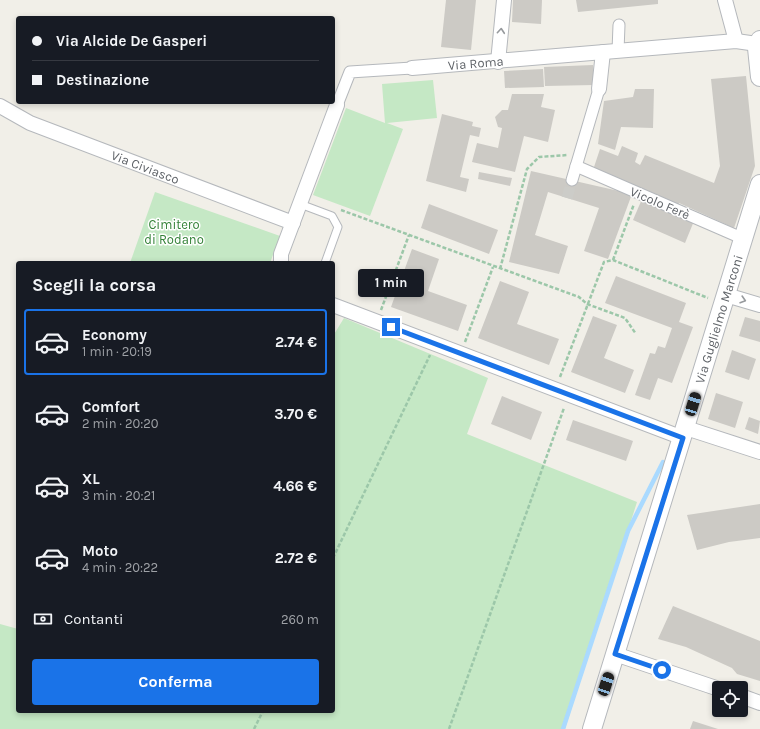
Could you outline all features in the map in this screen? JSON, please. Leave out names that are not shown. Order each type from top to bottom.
[{"type":"street","points":[[498,62],[504,0]]},
{"type":"street","points":[[725,0],[736,41]]},
{"type":"street","points":[[618,51],[619,26]]},
{"type":"street","name":"Via Roma","points":[[281,261],[281,254],[350,72],[498,62],[736,41],[758,42]]},
{"type":"street","points":[[758,42],[760,77]]},
{"type":"street","points":[[572,180],[599,89],[603,52]]},
{"type":"street","name":"Via Civiasco","points":[[0,106],[30,123],[293,223]]},
{"type":"street","name":"Vicolo Ferè","points":[[576,166],[744,239]]},
{"type":"street","name":"Via Guglielmo Marconi","points":[[592,729],[760,184]]},
{"type":"street","points":[[725,299],[760,305]]},
{"type":"street","points":[[335,306],[562,392],[684,433],[760,452]]},
{"type":"street","points":[[615,654],[712,687]]},
{"type":"street","points":[[748,699],[760,703]]},
{"type":"lane","points":[[300,204],[332,216],[338,227],[326,261]]},
{"type":"path","points":[[500,269],[527,169],[539,157],[580,155]]},
{"type":"path","points":[[613,260],[638,193]]},
{"type":"path","points":[[338,209],[579,298],[587,304],[625,318],[636,334]]},
{"type":"path","points":[[376,322],[409,235]]},
{"type":"path","points":[[449,729],[562,392],[587,304],[604,262],[613,260],[725,299]]},
{"type":"path","points":[[461,353],[493,267]]},
{"type":"path","points":[[335,554],[436,344]]},
{"type":"path","points":[[254,729],[262,713]]},
{"type":"green space","points":[[433,80],[437,118],[387,123],[403,129],[370,216],[313,195],[346,108],[385,123],[382,84]]},
{"type":"green space","name":"Cimitero di Rodano","points":[[155,192],[280,236],[271,261],[131,261]]},
{"type":"green space","points":[[344,318],[488,378],[467,434],[637,502],[565,729],[0,729],[0,624],[16,628],[16,713],[335,713],[335,333]]},
{"type":"building","points":[[446,0],[476,0],[471,50],[441,47]]},
{"type":"building","points":[[513,0],[542,0],[541,24],[512,22]]},
{"type":"building","points":[[576,0],[658,0],[658,4],[578,12]]},
{"type":"building","points":[[593,65],[594,85],[545,86],[544,67]]},
{"type":"building","points":[[543,69],[544,87],[505,88],[504,71]]},
{"type":"building","points":[[746,76],[755,166],[734,228],[679,203],[678,207],[593,170],[600,149],[618,156],[622,146],[638,153],[635,162],[640,165],[645,155],[714,183],[720,166],[711,79]]},
{"type":"building","points":[[635,89],[654,89],[653,128],[621,127],[615,150],[598,144],[604,101],[633,97]]},
{"type":"building","points":[[512,94],[544,94],[541,107],[555,110],[548,142],[524,136],[515,172],[472,162],[477,143],[498,148],[502,128],[498,127],[495,117],[502,110],[508,110]]},
{"type":"building","points":[[442,114],[473,122],[472,126],[481,128],[479,137],[470,135],[460,177],[469,179],[466,192],[426,181]]},
{"type":"building","points":[[531,171],[632,194],[608,259],[584,251],[599,208],[548,192],[535,235],[568,246],[559,274],[509,262]]},
{"type":"building","points":[[479,172],[512,178],[510,186],[478,179]]},
{"type":"building","points":[[642,199],[694,221],[685,243],[633,220]]},
{"type":"building","points":[[429,204],[498,230],[489,254],[421,228]]},
{"type":"building","points":[[412,249],[439,259],[428,291],[467,305],[458,331],[391,307]]},
{"type":"building","points":[[616,276],[686,303],[679,322],[693,327],[672,383],[658,378],[650,400],[635,395],[650,353],[655,354],[658,346],[665,348],[672,328],[605,303]]},
{"type":"building","points":[[500,281],[529,292],[517,324],[559,339],[549,365],[478,338]]},
{"type":"building","points":[[593,316],[617,325],[604,358],[634,370],[625,393],[571,372]]},
{"type":"building","points":[[745,317],[760,321],[760,342],[739,336]]},
{"type":"building","points":[[732,350],[756,359],[749,380],[725,372]]},
{"type":"building","points":[[716,393],[743,402],[735,428],[708,419]]},
{"type":"building","points":[[502,396],[542,412],[531,440],[491,424]]},
{"type":"building","points":[[749,417],[760,421],[758,434],[745,429]]},
{"type":"building","points":[[573,420],[633,441],[626,461],[566,440]]},
{"type":"building","points":[[760,504],[760,538],[729,542],[697,550],[687,515]]},
{"type":"building","points":[[673,606],[760,641],[760,681],[737,674],[732,668],[686,647],[658,639]]},
{"type":"building","points":[[693,721],[718,729],[690,729]]},
{"type":"waterway","points":[[563,729],[628,531],[663,462]]},
{"type":"tunnel","points":[[567,198],[572,180]]},
{"type":"route","points":[[391,327],[683,438],[615,654],[662,670]]}]
